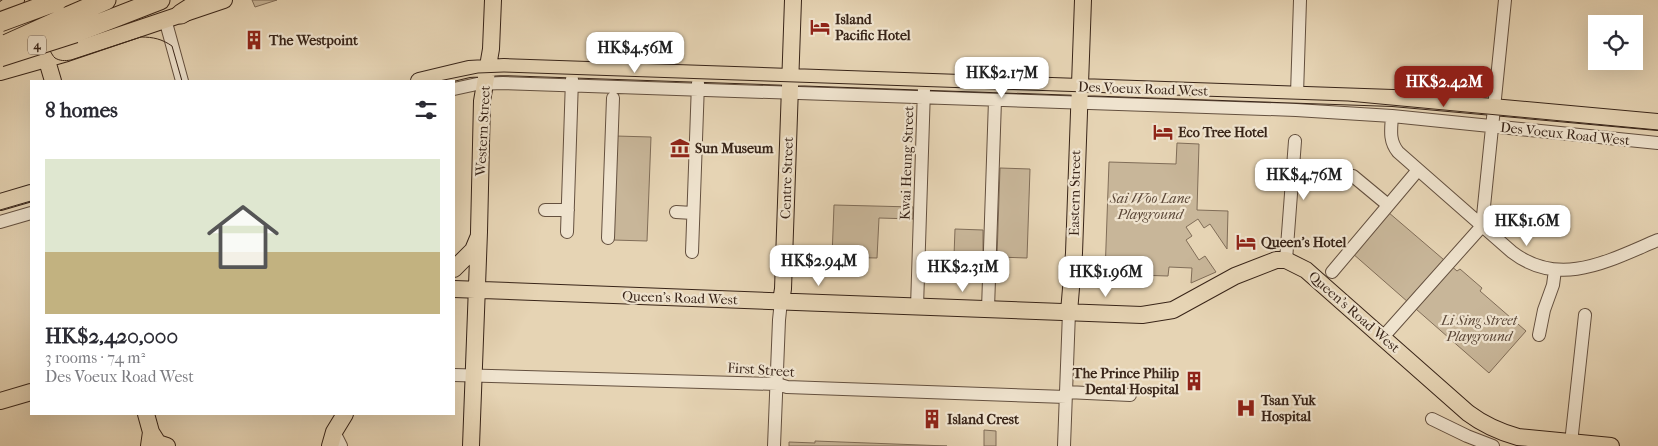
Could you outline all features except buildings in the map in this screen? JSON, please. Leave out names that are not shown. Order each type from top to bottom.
[{"type":"highway","points":[[0,12],[23,0]]},
{"type":"highway","points":[[0,22],[60,0]]},
{"type":"highway","points":[[0,47],[106,0]]},
{"type":"highway","name":"4","points":[[0,57],[75,33],[160,0]]},
{"type":"highway","points":[[173,16],[203,0]]},
{"type":"main road","points":[[0,12],[16,0]]},
{"type":"main road","points":[[28,0],[53,80]]},
{"type":"main road","points":[[0,72],[67,53],[224,0]]},
{"type":"main road","name":"Western Street","points":[[471,446],[480,232],[482,101],[490,49],[493,0]]},
{"type":"main road","name":"Centre Street","points":[[781,301],[793,0]]},
{"type":"main road","name":"Eastern Street","points":[[1069,312],[1074,253],[1083,0]]},
{"type":"main road","name":"Des Voeux Road West","points":[[423,80],[451,72],[488,67],[791,76],[1393,98],[1658,122]]},
{"type":"main road","points":[[0,202],[30,193]]},
{"type":"main road","name":"Western Street","points":[[455,268],[473,250],[480,232]]},
{"type":"main road","name":"Queen's Road West","points":[[455,289],[1142,314],[1173,310],[1235,276],[1276,260],[1286,260],[1306,270],[1468,413],[1492,428],[1518,437],[1604,446]]},
{"type":"main road","points":[[0,401],[30,392]]},
{"type":"main road","points":[[146,415],[150,439],[167,446]]},
{"type":"main road","points":[[316,446],[324,442],[335,441],[344,415]]},
{"type":"street","points":[[1296,94],[1300,0]]},
{"type":"street","points":[[1383,337],[1482,226],[1505,0]]},
{"type":"street","points":[[173,16],[182,80]]},
{"type":"street","points":[[567,232],[572,69]]},
{"type":"street","points":[[692,252],[698,73]]},
{"type":"street","name":"Kwai Heung Street","points":[[917,307],[925,81]]},
{"type":"street","name":"Des Voeux Road West","points":[[455,89],[485,84],[572,86],[1296,110],[1392,116],[1658,143]]},
{"type":"street","points":[[608,238],[613,98]]},
{"type":"street","points":[[988,309],[995,100]]},
{"type":"street","points":[[1392,116],[1390,137],[1392,145],[1398,152],[1525,261],[1538,267],[1555,270],[1587,268],[1658,240]]},
{"type":"street","points":[[1286,260],[1295,141]]},
{"type":"street","points":[[1332,272],[1418,170]]},
{"type":"street","points":[[1292,171],[1352,176],[1388,205]]},
{"type":"street","points":[[545,210],[568,210]]},
{"type":"street","points":[[676,212],[694,213]]},
{"type":"street","points":[[0,222],[30,213]]},
{"type":"street","points":[[1539,335],[1555,270]]},
{"type":"street","name":"Centre Street","points":[[774,446],[781,301]]},
{"type":"street","name":"Eastern Street","points":[[1064,446],[1069,312]]},
{"type":"street","points":[[1571,442],[1585,314]]},
{"type":"street","name":"First Street","points":[[455,375],[777,384],[788,388],[1130,395]]},
{"type":"street","points":[[1432,419],[1493,446]]},
{"type":"green space","points":[[252,0],[277,0],[255,7]]},
{"type":"green space","points":[[616,136],[651,137],[647,241],[613,240]]},
{"type":"green space","name":"Sai Woo Lane Playground","points":[[1177,143],[1199,144],[1197,210],[1228,211],[1227,249],[1210,224],[1204,228],[1198,219],[1186,227],[1192,236],[1186,240],[1199,260],[1205,256],[1216,272],[1191,283],[1192,268],[1169,267],[1168,276],[1105,274],[1109,162],[1176,164]]},
{"type":"green space","points":[[1000,168],[1030,169],[1027,258],[997,257]]},
{"type":"green space","points":[[834,205],[913,207],[913,219],[879,218],[877,258],[832,257]]},
{"type":"green space","name":"Li Sing Street Playground","points":[[1388,212],[1457,271],[1460,269],[1482,288],[1480,291],[1526,331],[1489,373],[1352,253]]},
{"type":"green space","points":[[955,229],[983,230],[983,257],[954,256]]},
{"type":"green space","points":[[984,430],[996,431],[996,446],[984,446]]},
{"type":"green space","points":[[815,441],[947,446],[789,446],[789,442],[815,443]]},
{"type":"tram line","points":[[33,0],[45,39],[55,58],[71,60],[141,37],[153,38],[172,46],[182,80]]},
{"type":"tram line","points":[[444,80],[478,73],[504,72],[1348,101],[1658,130]]},
{"type":"tram line","points":[[0,210],[30,201]]},
{"type":"place","name":"Island Pacific Hotel","points":[[820,27]]},
{"type":"place","name":"The Westpoint","points":[[254,40]]},
{"type":"place","name":"Eco Tree Hotel","points":[[1163,132]]},
{"type":"place","name":"Sun Museum","points":[[680,148]]},
{"type":"place","name":"Queen's Hotel","points":[[1246,242]]},
{"type":"place","name":"The Prince Philip Dental Hospital","points":[[1194,381]]},
{"type":"place","name":"Tsan Yuk Hospital","points":[[1246,408]]},
{"type":"place","name":"Island Crest","points":[[932,419]]}]
